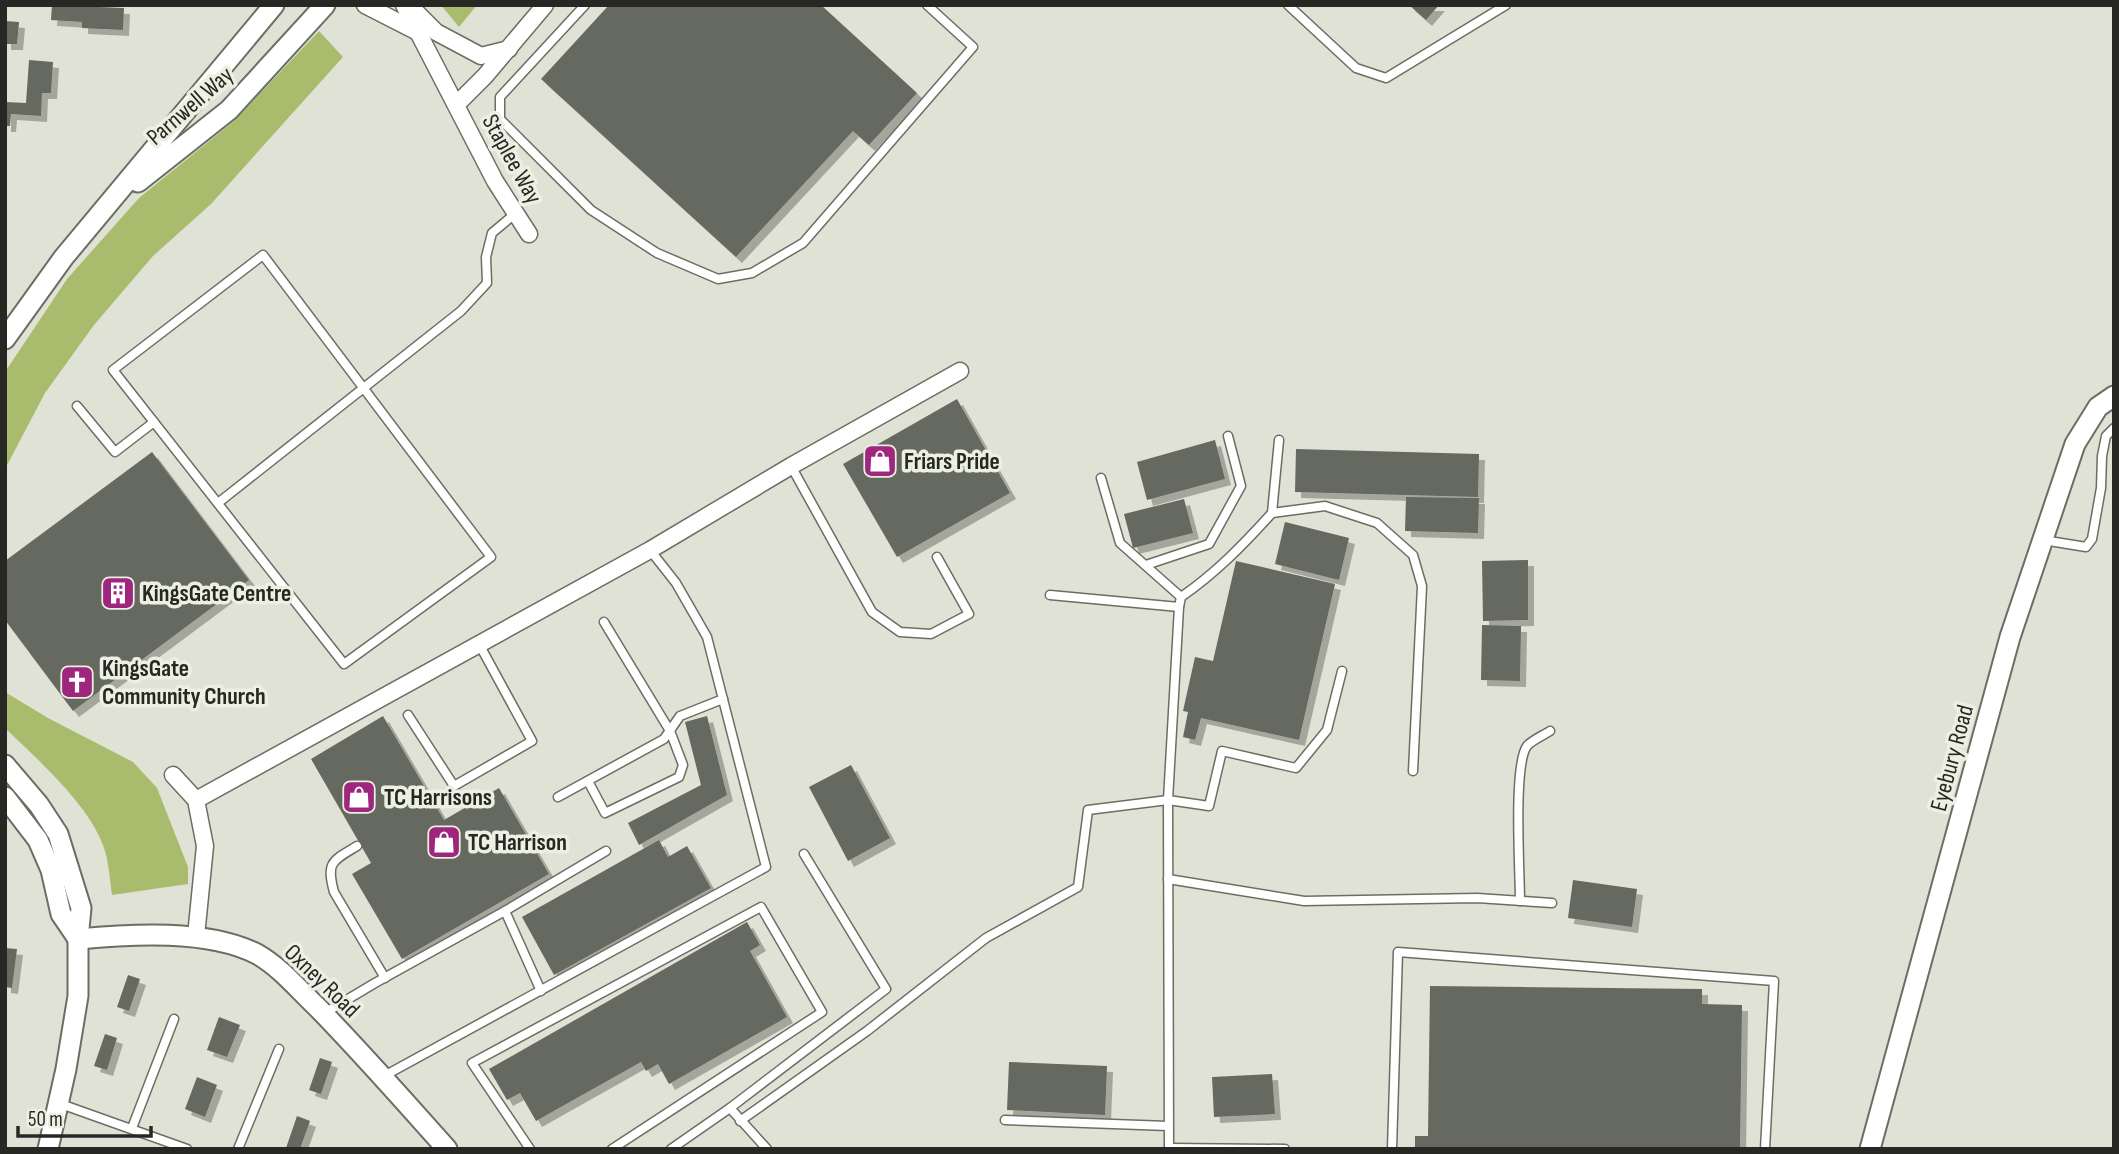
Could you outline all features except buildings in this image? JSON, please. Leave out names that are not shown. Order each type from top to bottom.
[{"type":"street","name":"Parnwell Way","points":[[5,339],[64,257],[274,5]]},
{"type":"street","name":"Parnwell Way","points":[[109,205],[229,110],[325,5]]},
{"type":"street","points":[[365,5],[418,32]]},
{"type":"street","name":"Staplee Way","points":[[407,5],[418,32],[495,181],[529,234]]},
{"type":"street","name":"Staplee Way","points":[[407,5],[436,32],[481,56],[509,49]]},
{"type":"street","name":"Staplee Way","points":[[457,104],[509,49],[545,5]]},
{"type":"street","points":[[196,800],[650,550],[960,370]]},
{"type":"street","name":"Eyebury Road","points":[[1870,1149],[2010,637],[2075,444],[2098,407],[2114,396]]},
{"type":"street","points":[[5,765],[40,805],[58,834],[81,908],[78,996],[48,1149]]},
{"type":"street","points":[[173,775],[196,800],[205,846],[196,936]]},
{"type":"street","points":[[5,797],[38,840],[51,870],[61,914],[78,939]]},
{"type":"street","name":"Oxney Road","points":[[78,939],[196,936],[228,943],[257,955],[280,970],[383,1077],[447,1149]]},
{"type":"lane","points":[[585,5],[500,97],[500,119],[590,210],[657,253],[718,279],[752,273],[803,243],[973,47],[927,5]]},
{"type":"lane","points":[[1288,5],[1356,68],[1386,78],[1506,5]]},
{"type":"lane","points":[[218,503],[461,311],[487,283],[485,257],[492,233],[516,213]]},
{"type":"lane","points":[[263,255],[491,557],[344,664],[154,422],[113,370],[263,255]]},
{"type":"lane","points":[[77,406],[115,452],[154,422]]},
{"type":"lane","points":[[2043,540],[2086,547],[2092,539],[2106,436],[2114,428]]},
{"type":"lane","points":[[1146,565],[1209,544],[1241,486],[1228,436]]},
{"type":"lane","points":[[1279,440],[1272,513],[1231,557],[1207,579],[1181,597],[1179,607],[1168,800],[1168,1126],[1169,1148],[1285,1149]]},
{"type":"lane","points":[[791,466],[872,612],[900,632],[931,634],[969,614],[937,557]]},
{"type":"lane","points":[[1101,478],[1120,543],[1181,597]]},
{"type":"lane","points":[[1272,513],[1325,506],[1377,523],[1413,555],[1422,586],[1413,771]]},
{"type":"lane","points":[[383,1077],[766,867],[707,637],[676,583],[650,550]]},
{"type":"lane","points":[[1050,595],[1179,607]]},
{"type":"lane","points":[[588,780],[605,813],[679,776],[684,765],[670,731],[604,622]]},
{"type":"lane","points":[[408,715],[454,786],[532,741],[479,644]]},
{"type":"lane","points":[[740,1121],[867,1031],[986,938],[1078,887],[1087,810],[1168,800],[1209,806],[1222,751],[1296,768],[1327,730],[1342,671]]},
{"type":"lane","points":[[558,797],[664,739],[680,716],[723,699]]},
{"type":"lane","points":[[1520,901],[1521,762],[1527,746],[1550,731]]},
{"type":"lane","points":[[357,846],[334,860],[330,878],[334,892],[384,978]]},
{"type":"lane","points":[[323,1014],[606,852]]},
{"type":"lane","points":[[671,1149],[730,1108],[886,989],[804,854]]},
{"type":"lane","points":[[1168,879],[1304,901],[1477,898],[1552,903]]},
{"type":"lane","points":[[530,1149],[472,1063],[761,907],[822,1012],[612,1149]]},
{"type":"lane","points":[[505,911],[541,991]]},
{"type":"lane","points":[[1392,1149],[1398,952],[1774,981],[1765,1149]]},
{"type":"lane","points":[[132,1128],[174,1019]]},
{"type":"lane","points":[[238,1149],[279,1049]]},
{"type":"lane","points":[[58,1103],[187,1149]]},
{"type":"lane","points":[[730,1108],[767,1149]]},
{"type":"lane","points":[[1005,1120],[1168,1126]]},
{"type":"lane","points":[[681,1142],[689,1149]]},
{"type":"green space","points":[[441,5],[477,5],[459,27]]},
{"type":"green space","points":[[319,31],[343,57],[211,204],[153,256],[94,325],[45,393],[5,469],[5,372],[67,279],[139,198],[234,121]]},
{"type":"green space","points":[[5,692],[48,718],[133,762],[157,788],[188,867],[188,884],[112,895],[105,851],[89,818],[48,769],[5,728]]},
{"type":"place","name":"Friars Pride","points":[[880,461]]},
{"type":"place","name":"KingsGate Centre","points":[[118,593]]},
{"type":"place","name":"KingsGate Community Church","points":[[77,682]]},
{"type":"place","name":"TC Harrisons","points":[[359,797]]},
{"type":"place","name":"TC Harrison","points":[[444,842]]}]
